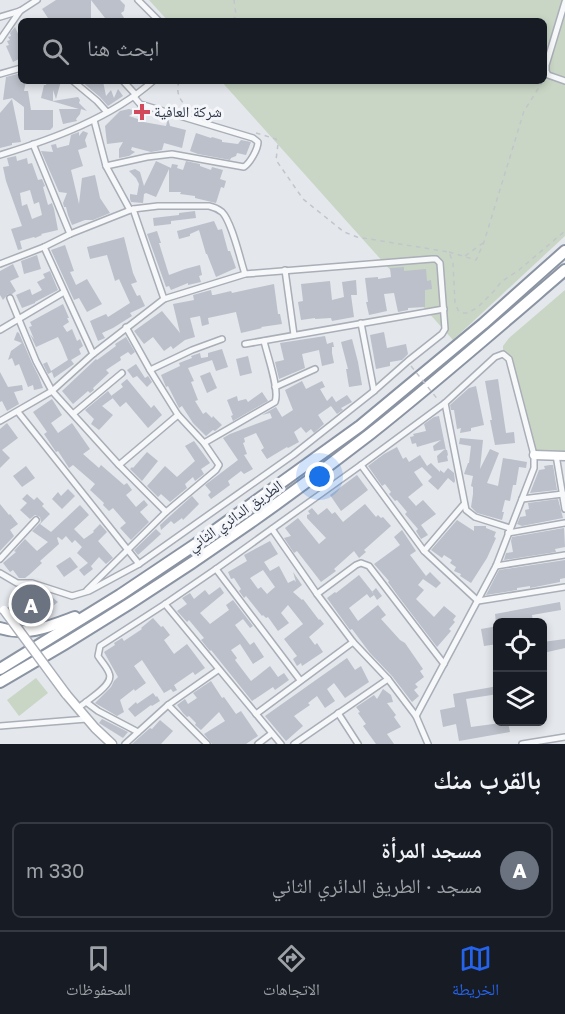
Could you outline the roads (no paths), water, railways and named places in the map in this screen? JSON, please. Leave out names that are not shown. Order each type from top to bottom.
[{"type":"highway","name":"الطريق الدائري الثاني","points":[[0,669],[100,607],[235,517],[360,426],[483,324],[565,251]]},
{"type":"highway","name":"الطريق الدائري الثاني","points":[[0,682],[160,585],[256,519],[422,392],[565,270]]},
{"type":"highway","points":[[0,628],[25,632],[100,607]]},
{"type":"highway","points":[[0,688],[16,672]]},
{"type":"street","points":[[0,17],[20,11],[37,0]]},
{"type":"street","points":[[138,0],[156,18]]},
{"type":"street","points":[[547,62],[565,2]]},
{"type":"street","points":[[0,40],[20,11]]},
{"type":"street","points":[[0,74],[18,69]]},
{"type":"street","points":[[547,73],[565,81]]},
{"type":"street","points":[[77,84],[107,112]]},
{"type":"street","points":[[106,166],[172,154],[244,167],[258,146],[258,142],[253,138],[140,104],[125,84]]},
{"type":"street","points":[[1,153],[33,144],[94,120],[135,96],[149,84]]},
{"type":"street","points":[[94,120],[106,166],[131,210],[164,299]]},
{"type":"street","points":[[33,144],[70,234]]},
{"type":"street","points":[[0,264],[131,210],[158,206],[214,207],[228,220],[245,273]]},
{"type":"street","points":[[44,247],[93,354]]},
{"type":"street","points":[[0,421],[52,391],[93,354],[164,299],[245,273],[436,259],[440,263],[445,330],[442,334],[293,455],[139,564],[72,596],[32,583],[17,583],[0,573]]},
{"type":"street","points":[[285,270],[294,334]]},
{"type":"street","points":[[0,330],[64,292]]},
{"type":"street","points":[[10,298],[36,361],[52,391],[119,465],[166,512]]},
{"type":"street","points":[[245,344],[444,309]]},
{"type":"street","points":[[360,323],[374,391]]},
{"type":"street","points":[[84,592],[219,464],[204,443],[178,415],[126,327]]},
{"type":"street","points":[[150,370],[222,339]]},
{"type":"street","points":[[204,443],[273,404],[277,398],[264,340]]},
{"type":"street","points":[[78,708],[110,682],[110,673],[98,656],[100,646],[165,604],[272,529],[361,465],[498,355],[505,355],[509,359],[534,455],[534,468],[496,566],[416,716]]},
{"type":"street","points":[[275,387],[315,369]]},
{"type":"street","points":[[74,414],[122,373]]},
{"type":"street","points":[[442,402],[466,510],[475,518],[509,531],[565,523]]},
{"type":"street","points":[[18,412],[139,564]]},
{"type":"street","points":[[119,465],[178,415]]},
{"type":"street","points":[[534,455],[561,455],[562,494],[565,509]]},
{"type":"street","points":[[361,465],[424,551],[478,601]]},
{"type":"street","points":[[522,499],[562,494]]},
{"type":"street","points":[[424,551],[465,502]]},
{"type":"street","points":[[0,559],[36,520]]},
{"type":"street","points":[[272,529],[353,642],[388,679],[416,716],[428,744]]},
{"type":"street","points":[[496,566],[565,555]]},
{"type":"street","points":[[317,594],[356,565],[366,564],[444,664]]},
{"type":"street","points":[[216,569],[300,680]]},
{"type":"street","points":[[478,601],[565,587]]},
{"type":"street","points":[[165,604],[281,744]]},
{"type":"street","points":[[2,607],[66,694],[112,744]]},
{"type":"street","points":[[256,714],[353,642]]},
{"type":"street","points":[[125,744],[168,705],[218,670]]},
{"type":"street","points":[[294,744],[388,679]]},
{"type":"street","points":[[86,702],[138,732]]},
{"type":"street","points":[[168,705],[207,744]]},
{"type":"street","points":[[338,714],[358,744]]},
{"type":"street","points":[[0,726],[87,719]]},
{"type":"street","points":[[258,744],[271,734]]},
{"type":"street","points":[[522,744],[565,737]]},
{"type":"place","name":"شركة العافية","points":[[142,112]]},
{"type":"place","name":"مسجد المرأة","points":[[31,604]]}]
